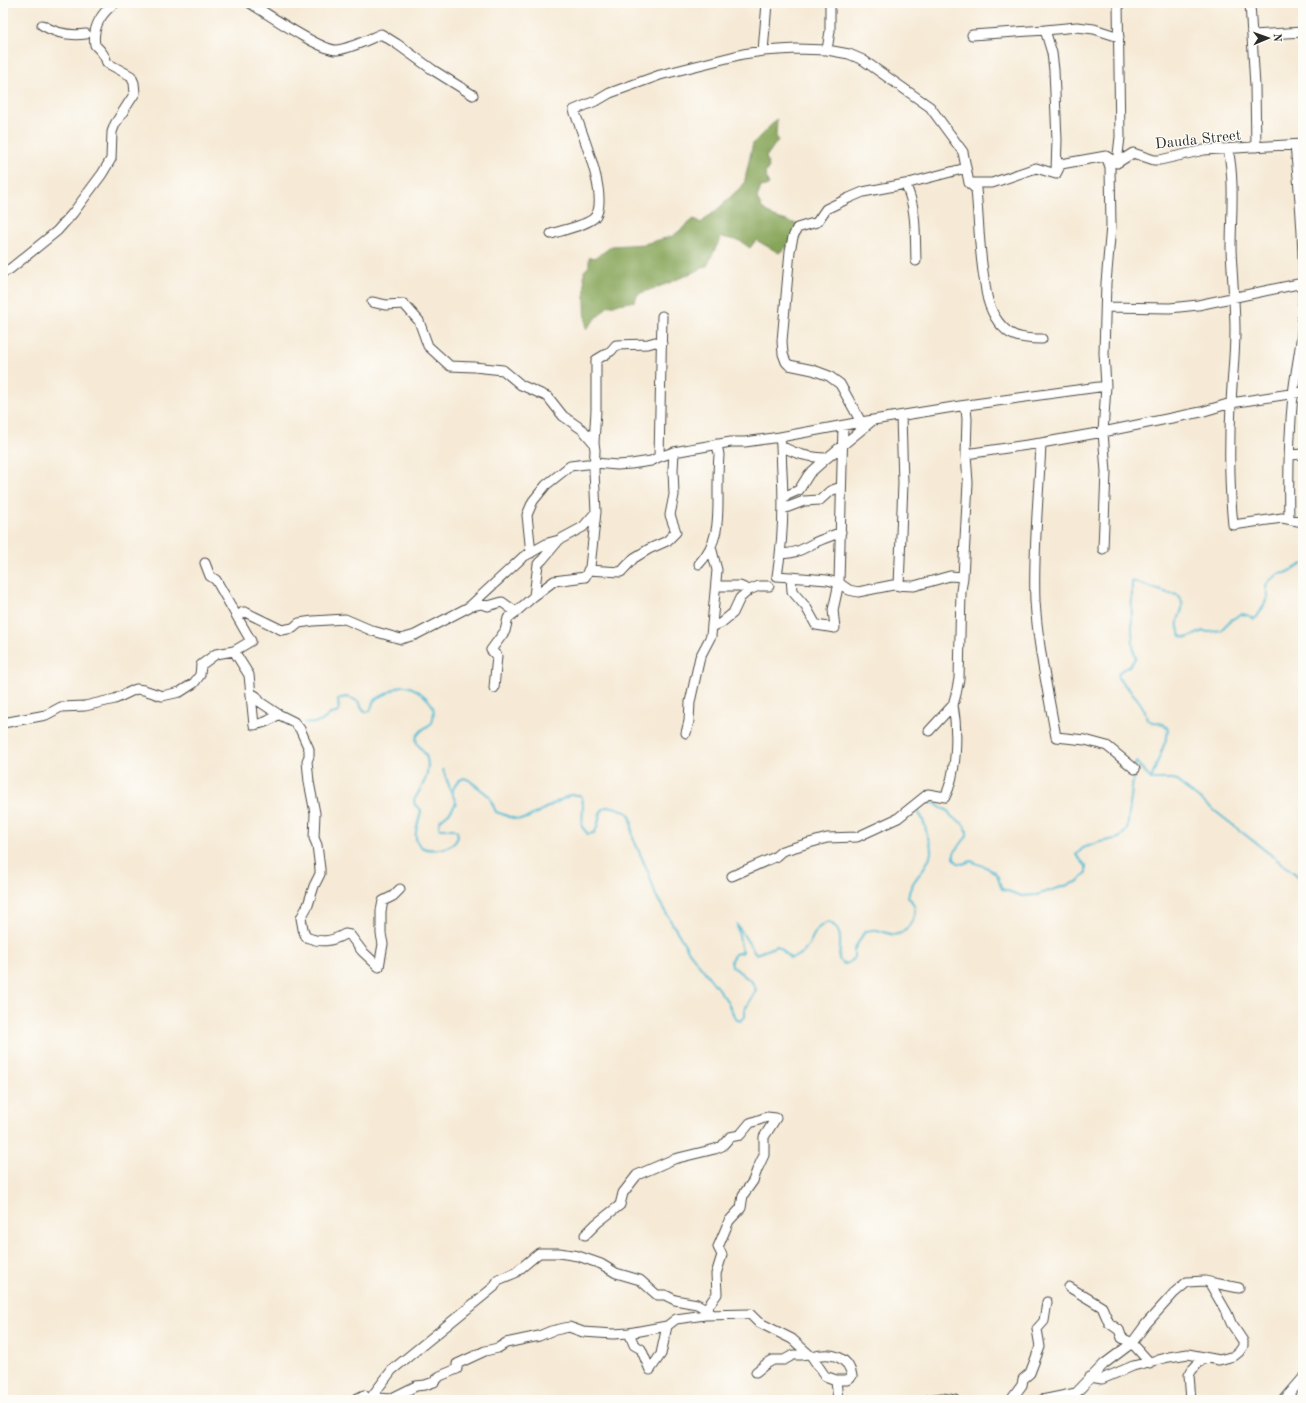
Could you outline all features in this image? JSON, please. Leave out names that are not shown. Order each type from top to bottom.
[{"type":"street","points":[[95,45],[94,38],[96,25],[105,12],[115,3]]},
{"type":"street","points":[[250,3],[328,49],[336,50],[351,46],[381,34],[433,70],[473,95]]},
{"type":"street","points":[[763,51],[767,3]]},
{"type":"street","points":[[827,50],[830,31],[830,3]]},
{"type":"street","points":[[1056,174],[1061,164],[1106,156],[1117,163],[1120,136],[1118,3]]},
{"type":"street","points":[[1250,3],[1253,35],[1256,147]]},
{"type":"street","points":[[42,25],[48,29],[58,32],[76,35],[86,34],[89,30],[96,28]]},
{"type":"street","points":[[972,35],[1077,27],[1094,29],[1119,37]]},
{"type":"street","points":[[1045,30],[1052,53],[1054,70],[1057,140],[1056,174]]},
{"type":"street","points":[[1253,35],[1303,32]]},
{"type":"street","points":[[3,272],[10,269],[57,231],[73,213],[102,174],[110,159],[112,132],[115,124],[135,93],[134,83],[131,76],[107,63],[106,57],[102,51],[90,43],[86,34]]},
{"type":"street","points":[[551,234],[588,222],[594,218],[598,211],[599,194],[597,184],[590,156],[574,110],[598,100],[610,93],[660,75],[743,54],[796,49],[827,50],[849,54],[863,60],[930,107],[963,152],[969,183],[976,189],[983,274],[987,297],[992,311],[1000,324],[1008,332],[1027,338],[1042,339]]},
{"type":"street","points":[[1289,519],[1288,487],[1293,393],[1302,331],[1302,201],[1299,144]]},
{"type":"street","name":"Dauda Street","points":[[1117,163],[1133,154],[1154,160],[1160,160],[1204,150],[1299,144]]},
{"type":"street","points":[[1228,149],[1232,168],[1232,254],[1234,298],[1234,361],[1231,403],[1230,491],[1233,525],[1282,518],[1303,522]]},
{"type":"street","points":[[1103,549],[1106,472],[1104,432],[1106,386],[1104,353],[1106,283],[1111,226],[1110,167],[1106,156]]},
{"type":"street","points":[[861,422],[840,384],[828,376],[813,370],[789,365],[783,354],[782,341],[790,252],[793,237],[797,228],[816,222],[826,209],[863,192],[905,184],[966,168]]},
{"type":"street","points":[[969,183],[992,183],[1036,168],[1056,174]]},
{"type":"street","points":[[905,184],[912,204],[916,261]]},
{"type":"street","points":[[1106,307],[1170,308],[1198,305],[1303,283]]},
{"type":"street","points":[[372,302],[386,305],[404,304],[419,321],[428,346],[450,366],[503,370],[521,386],[548,397],[563,416],[583,430],[594,443]]},
{"type":"street","points":[[659,456],[662,316]]},
{"type":"street","points":[[494,688],[497,656],[491,650],[505,631],[508,618],[554,581],[585,577],[588,570],[591,558],[596,512],[594,443],[596,410],[596,360],[616,345],[648,344],[655,342],[662,344]]},
{"type":"street","points":[[531,553],[527,515],[533,501],[546,485],[570,466],[595,463],[617,465],[651,460],[674,452],[717,444],[781,442],[861,422],[960,406],[999,402],[1106,386]]},
{"type":"street","points":[[966,454],[1104,432],[1201,412],[1231,403],[1303,392]]},
{"type":"street","points":[[732,876],[775,857],[782,851],[827,838],[857,837],[898,818],[928,794],[945,797],[951,786],[956,746],[956,723],[953,705],[959,679],[961,591],[968,498],[966,454],[968,419],[966,409],[960,406]]},
{"type":"street","points":[[899,586],[903,497],[901,416]]},
{"type":"street","points":[[783,497],[799,490],[809,474],[873,420]]},
{"type":"street","points":[[791,577],[792,591],[806,607],[816,625],[835,628],[833,610],[839,583],[843,426]]},
{"type":"street","points":[[781,442],[783,509],[781,553],[778,576],[816,579],[839,583],[850,590],[858,592],[893,585],[914,586],[950,576],[963,577]]},
{"type":"street","points":[[781,442],[792,452],[809,457],[827,458]]},
{"type":"street","points":[[1041,443],[1036,537],[1035,601],[1039,643],[1056,737],[1085,740],[1107,746],[1135,769]]},
{"type":"street","points":[[699,564],[711,547],[719,518],[719,455],[717,444]]},
{"type":"street","points":[[588,570],[621,572],[634,558],[648,549],[667,541],[676,532],[670,515],[674,495],[674,452]]},
{"type":"street","points":[[1290,455],[1303,454]]},
{"type":"street","points":[[783,509],[804,501],[820,500],[830,492],[841,487]]},
{"type":"street","points":[[469,607],[523,557],[548,543],[559,540],[583,527],[596,512]]},
{"type":"street","points":[[781,553],[787,554],[803,550],[841,532]]},
{"type":"street","points":[[534,596],[538,564],[551,551],[559,540]]},
{"type":"street","points":[[686,733],[689,721],[690,702],[700,657],[711,636],[717,570],[711,547]]},
{"type":"street","points":[[3,723],[46,715],[61,707],[85,706],[115,699],[136,689],[162,696],[180,692],[194,683],[200,674],[201,665],[216,654],[234,651],[251,641],[216,580],[210,576],[205,563]]},
{"type":"street","points":[[716,586],[740,586],[749,590]]},
{"type":"street","points":[[712,627],[733,613],[740,598],[749,590],[759,586],[769,586]]},
{"type":"street","points":[[238,617],[245,612],[282,630],[293,628],[299,623],[345,619],[373,631],[401,639],[415,635],[469,607],[481,604],[488,606],[502,602],[516,612]]},
{"type":"street","points":[[234,651],[249,675],[254,724],[262,724],[278,714]]},
{"type":"street","points":[[251,693],[256,696],[260,702],[278,714],[294,722],[300,729],[309,749],[307,761],[309,782],[315,813],[314,838],[317,845],[320,874],[302,918],[303,929],[306,937],[315,940],[329,941],[335,940],[344,934],[350,935],[362,951],[379,967],[383,944],[381,934],[381,911],[383,901],[393,896],[400,889]]},
{"type":"street","points":[[929,731],[953,705]]},
{"type":"street","points":[[585,1235],[597,1223],[620,1205],[623,1193],[637,1175],[674,1158],[715,1149],[722,1146],[730,1137],[740,1135],[750,1124],[767,1117],[779,1117],[764,1137],[764,1154],[753,1181],[743,1195],[741,1208],[729,1221],[718,1246],[722,1255],[716,1274],[717,1294],[707,1313]]},
{"type":"street","points":[[368,1398],[392,1370],[494,1287],[498,1280],[515,1273],[540,1253],[559,1253],[578,1256],[601,1264],[616,1272],[640,1280],[657,1294],[665,1295],[675,1300],[697,1304],[707,1313]]},
{"type":"street","points":[[1042,1400],[1076,1393],[1090,1377],[1104,1364],[1132,1343],[1146,1324],[1174,1293],[1187,1282],[1209,1282],[1227,1313],[1231,1323],[1243,1341],[1243,1346],[1234,1356],[1219,1360],[1188,1354],[1133,1366],[1102,1379],[1090,1377]]},
{"type":"street","points":[[1069,1287],[1102,1307],[1109,1323],[1119,1330],[1122,1338],[1132,1343],[1150,1362]]},
{"type":"street","points":[[1011,1400],[1022,1386],[1023,1379],[1030,1373],[1040,1347],[1037,1329],[1044,1322],[1047,1302]]},
{"type":"street","points":[[354,1400],[368,1398],[390,1398],[416,1386],[434,1382],[440,1376],[457,1369],[457,1364],[485,1351],[498,1348],[506,1343],[540,1336],[551,1331],[568,1327],[583,1332],[613,1334],[629,1333],[667,1326],[676,1319],[707,1313],[750,1314],[758,1322],[792,1339],[810,1356],[825,1376],[836,1380],[847,1380],[852,1376],[851,1369],[843,1359],[819,1355],[810,1356],[793,1355],[784,1360],[773,1360],[756,1372]]},
{"type":"street","points":[[629,1333],[634,1346],[641,1349],[650,1370],[661,1354],[667,1326]]},
{"type":"street","points":[[1190,1400],[1189,1375],[1204,1357]]},
{"type":"street","points":[[1284,1400],[1303,1378]]},
{"type":"street","points":[[836,1380],[838,1400]]},
{"type":"street","points":[[928,1400],[942,1398],[955,1400]]},
{"type":"green space","points":[[777,119],[776,136],[778,140],[766,157],[769,167],[765,173],[769,185],[761,187],[757,198],[762,208],[774,217],[803,226],[801,235],[779,253],[756,240],[750,248],[740,241],[721,237],[707,266],[669,283],[638,294],[635,301],[608,306],[586,329],[584,271],[589,266],[589,258],[597,257],[612,246],[644,244],[673,236],[694,219],[701,223],[744,184],[753,143]]},
{"type":"waterway","points":[[1135,765],[1136,762],[1151,779],[1167,737],[1168,729],[1164,724],[1152,722],[1147,719],[1143,707],[1118,678],[1119,672],[1129,666],[1136,658],[1132,633],[1132,581],[1178,595],[1182,606],[1178,629],[1181,636],[1187,638],[1203,631],[1209,632],[1221,630],[1231,620],[1241,614],[1247,615],[1254,619],[1257,617],[1268,596],[1266,586],[1269,581],[1279,574],[1286,573],[1303,564]]},
{"type":"waterway","points":[[305,723],[319,722],[330,714],[336,713],[339,711],[338,699],[344,697],[351,698],[359,702],[366,712],[370,711],[373,702],[376,699],[396,688],[403,686],[416,690],[431,703],[434,709],[432,723],[422,730],[416,739],[426,755],[428,765],[425,781],[414,800],[415,805],[421,810],[416,830],[416,838],[420,846],[424,848],[435,850],[441,849],[451,845],[458,837],[457,831],[453,829],[440,829],[439,826],[441,819],[451,811],[456,803],[443,770],[452,794],[452,791],[455,784],[464,778],[469,780],[489,796],[496,812],[515,819],[527,818],[570,795],[579,795],[582,797],[582,827],[588,834],[594,833],[597,828],[601,812],[607,807],[615,807],[629,814],[633,838],[649,874],[656,896],[688,950],[725,998],[736,1019],[740,1021],[745,1017],[745,1009],[756,990],[752,982],[732,966],[731,960],[735,954],[742,952],[737,925],[756,954],[777,946],[790,958],[798,956],[804,952],[817,930],[822,925],[829,922],[834,925],[839,933],[839,959],[843,964],[848,963],[854,958],[854,950],[865,931],[876,930],[890,934],[897,934],[904,931],[908,927],[912,922],[915,910],[913,903],[908,897],[909,891],[929,859],[931,853],[931,846],[924,823],[918,812],[919,808],[924,803],[935,803],[941,808],[947,810],[952,817],[962,823],[967,830],[967,836],[954,853],[954,859],[958,863],[963,864],[971,861],[990,869],[998,877],[1002,889],[1022,896],[1037,895],[1077,882],[1086,873],[1086,866],[1076,855],[1083,848],[1100,842],[1119,838],[1127,830],[1134,772]]},
{"type":"waterway","points":[[1151,779],[1174,779],[1303,880]]}]
